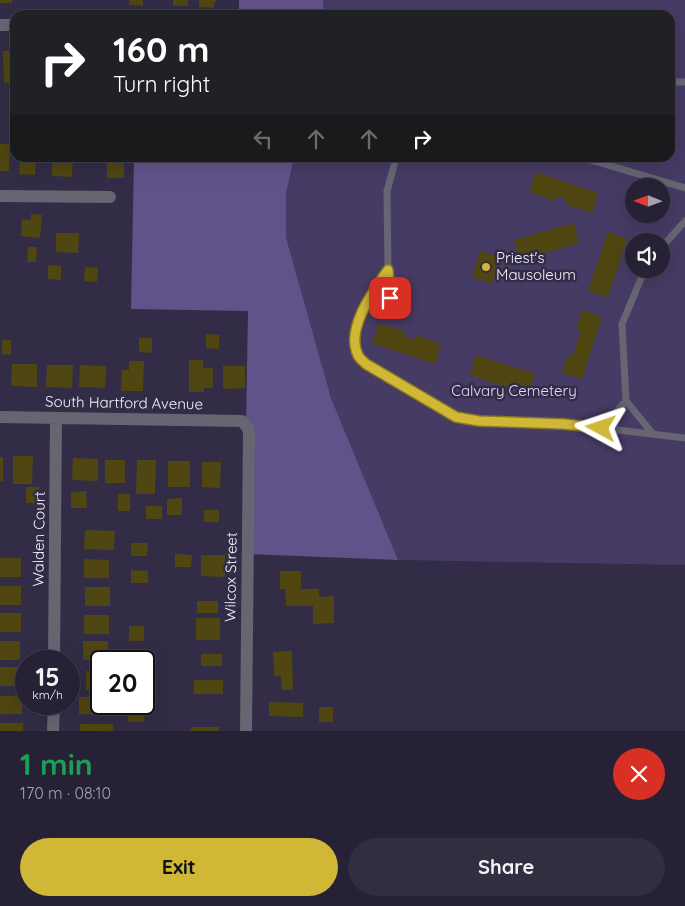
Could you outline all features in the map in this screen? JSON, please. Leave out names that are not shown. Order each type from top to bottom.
[{"type":"street","points":[[0,196],[110,197]]},
{"type":"street","name":"South Hartford Avenue","points":[[0,417],[242,421],[246,424]]},
{"type":"street","name":"Walden Court","points":[[54,650],[56,418]]},
{"type":"street","name":"Wilcox Street","points":[[246,424],[249,433],[246,731]]},
{"type":"street","points":[[53,731],[54,715]]},
{"type":"lane","points":[[390,298],[387,191],[395,162]]},
{"type":"lane","points":[[597,162],[685,188]]},
{"type":"lane","points":[[670,238],[685,221]]},
{"type":"lane","points":[[388,270],[368,301],[356,330],[358,355],[366,364],[456,417],[479,421],[564,424],[685,438]]},
{"type":"lane","points":[[641,278],[622,324],[626,401],[653,434]]},
{"type":"lane","points":[[601,428],[626,401]]},
{"type":"green space","name":"Calvary Cemetery","points":[[323,0],[685,0],[685,565],[398,560],[331,398],[286,236],[286,194],[293,162],[675,162],[675,10],[323,10]]},
{"type":"shaded area","points":[[239,0],[323,0],[323,10],[239,10]]},
{"type":"shaded area","points":[[134,162],[293,162],[286,194],[286,237],[331,398],[398,560],[247,554],[246,425],[248,311],[131,309]]},
{"type":"building","points":[[0,0],[12,0],[12,3],[0,3]]},
{"type":"building","points":[[129,0],[143,0],[143,6],[129,5]]},
{"type":"building","points":[[173,0],[188,0],[188,6],[173,6]]},
{"type":"building","points":[[199,0],[217,0],[214,2],[214,8],[199,7]]},
{"type":"building","points":[[3,51],[10,51],[10,83],[4,83]]},
{"type":"building","points":[[0,144],[10,144],[9,171],[0,171]]},
{"type":"building","points":[[20,162],[36,162],[35,175],[19,174]]},
{"type":"building","points":[[52,162],[73,162],[72,177],[52,176]]},
{"type":"building","points":[[107,162],[124,162],[124,178],[107,178]]},
{"type":"building","points":[[536,172],[598,193],[592,213],[565,204],[567,199],[557,196],[555,201],[529,192]]},
{"type":"building","points":[[31,214],[42,215],[40,238],[21,236],[22,219],[31,220]]},
{"type":"building","points":[[574,223],[579,243],[520,260],[514,240]]},
{"type":"building","points":[[608,232],[625,238],[625,245],[608,297],[588,291]]},
{"type":"building","points":[[56,233],[79,233],[78,253],[56,252]]},
{"type":"building","points":[[28,247],[37,247],[36,262],[27,262]]},
{"type":"building","name":"Priest's Mausoleum","points":[[480,251],[500,257],[492,284],[472,277]]},
{"type":"building","points":[[48,265],[61,266],[61,280],[48,279]]},
{"type":"building","points":[[85,267],[98,268],[97,282],[84,281]]},
{"type":"building","points":[[582,310],[602,317],[582,379],[562,373],[568,354],[573,356],[581,330],[576,328]]},
{"type":"building","points":[[379,323],[405,331],[403,336],[414,340],[416,335],[441,344],[435,364],[372,343]]},
{"type":"building","points":[[206,334],[219,335],[219,349],[206,348]]},
{"type":"building","points":[[139,338],[152,338],[152,353],[139,352]]},
{"type":"building","points":[[2,340],[11,340],[11,355],[2,354]]},
{"type":"building","points":[[476,355],[535,374],[528,394],[470,375]]},
{"type":"building","points":[[189,360],[203,360],[203,368],[213,368],[213,388],[204,388],[204,392],[189,392]]},
{"type":"building","points":[[129,361],[144,361],[143,391],[121,391],[122,370],[129,370]]},
{"type":"building","points":[[12,364],[37,364],[37,387],[11,386]]},
{"type":"building","points":[[47,365],[73,365],[72,388],[46,387]]},
{"type":"building","points":[[80,365],[106,366],[105,388],[79,387]]},
{"type":"building","points":[[223,366],[245,366],[245,388],[223,389]]},
{"type":"building","points":[[13,456],[33,456],[32,484],[13,484]]},
{"type":"building","points":[[0,457],[3,457],[3,481],[0,481]]},
{"type":"building","points":[[73,458],[98,459],[98,481],[72,480]]},
{"type":"building","points":[[105,460],[125,460],[125,483],[105,483]]},
{"type":"building","points":[[137,460],[156,460],[155,494],[136,494]]},
{"type":"building","points":[[168,461],[190,461],[190,487],[168,487]]},
{"type":"building","points":[[202,462],[221,462],[220,488],[202,487]]},
{"type":"building","points":[[26,487],[39,487],[39,503],[26,503]]},
{"type":"building","points":[[86,491],[87,508],[71,508],[71,492]]},
{"type":"building","points":[[118,494],[130,494],[130,511],[118,511]]},
{"type":"building","points":[[182,498],[182,515],[167,515],[167,499]]},
{"type":"building","points":[[146,506],[162,506],[162,519],[146,519]]},
{"type":"building","points":[[204,510],[219,510],[219,522],[204,522]]},
{"type":"building","points":[[85,530],[115,531],[114,550],[84,549]]},
{"type":"building","points":[[131,543],[148,543],[147,556],[131,556]]},
{"type":"building","points":[[175,554],[192,555],[191,567],[175,567]]},
{"type":"building","points":[[201,555],[225,555],[225,577],[201,576]]},
{"type":"building","points":[[0,558],[21,558],[21,577],[0,577]]},
{"type":"building","points":[[84,559],[109,560],[109,578],[84,578]]},
{"type":"building","points":[[131,570],[148,571],[148,583],[131,583]]},
{"type":"building","points":[[280,571],[301,571],[301,589],[319,589],[319,597],[334,596],[334,623],[313,624],[313,606],[286,606],[285,589],[280,589]]},
{"type":"building","points":[[0,586],[21,586],[21,605],[0,605]]},
{"type":"building","points":[[85,587],[110,587],[110,606],[85,606]]},
{"type":"building","points":[[197,601],[218,601],[218,613],[197,613]]},
{"type":"building","points":[[0,613],[21,613],[21,632],[0,632]]},
{"type":"building","points":[[84,615],[109,615],[109,634],[84,634]]},
{"type":"building","points":[[196,618],[220,618],[220,640],[196,640]]},
{"type":"building","points":[[129,626],[144,626],[144,641],[129,641]]},
{"type":"building","points":[[0,641],[20,641],[20,650],[15,650],[15,660],[0,660]]},
{"type":"building","points":[[83,641],[108,641],[108,650],[90,650],[90,660],[83,660]]},
{"type":"building","points":[[292,651],[293,690],[282,690],[281,676],[274,676],[273,652]]},
{"type":"building","points":[[201,654],[222,654],[222,666],[201,666]]},
{"type":"building","points":[[0,667],[15,667],[15,686],[0,686]]},
{"type":"building","points":[[86,671],[90,671],[90,690],[86,690]]},
{"type":"building","points":[[194,680],[223,680],[223,694],[194,694]]},
{"type":"building","points":[[0,696],[15,696],[15,714],[0,714]]},
{"type":"building","points":[[80,697],[90,697],[90,714],[80,714]]},
{"type":"building","points":[[269,702],[303,703],[303,717],[269,716]]},
{"type":"building","points":[[319,707],[333,707],[333,722],[319,722]]},
{"type":"building","points":[[128,715],[145,715],[144,722],[128,722]]},
{"type":"building","points":[[0,723],[23,723],[23,731],[0,731]]},
{"type":"building","points":[[80,724],[113,724],[113,731],[80,731]]},
{"type":"building","points":[[191,727],[219,727],[219,731],[190,731]]},
{"type":"place","name":"Priest's Mausoleum","points":[[486,267]]},
{"type":"route","points":[[390,298],[388,270],[368,301],[356,330],[358,355],[366,364],[456,417],[479,421],[564,424],[601,428]]}]
